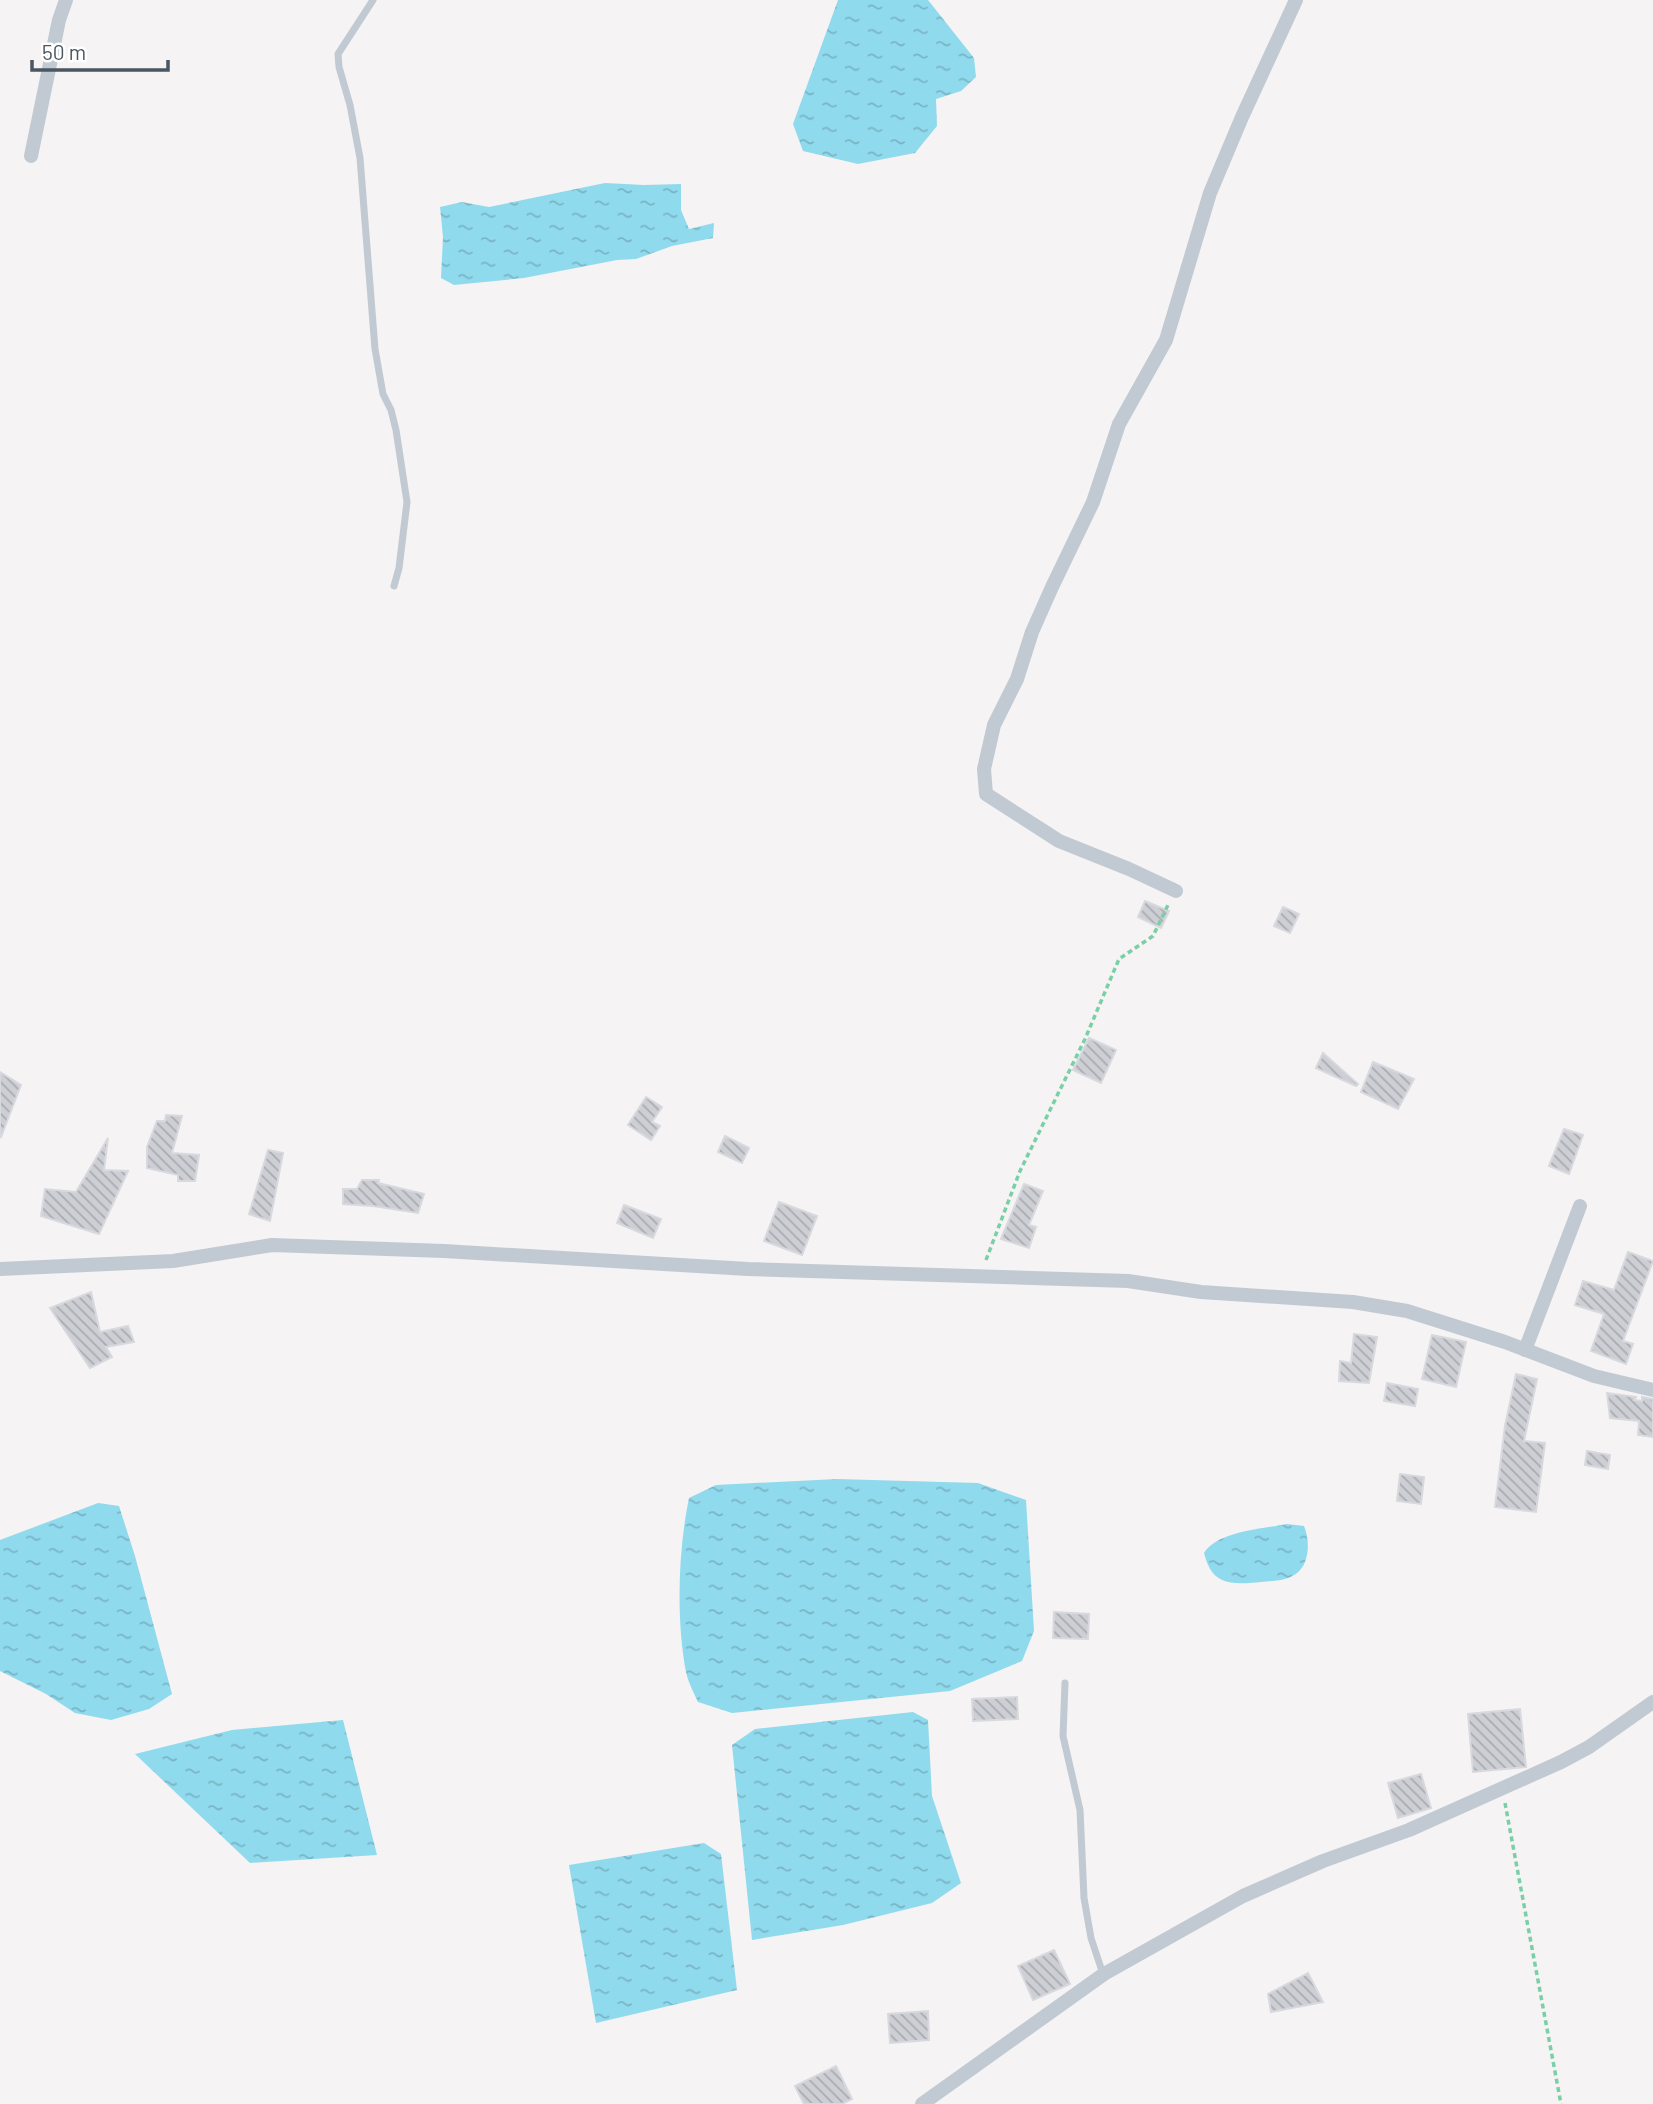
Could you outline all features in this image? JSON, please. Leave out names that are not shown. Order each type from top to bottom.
[{"type":"street","points":[[31,156],[59,20],[66,0]]},
{"type":"street","points":[[1176,891],[1059,841],[1015,814],[986,794],[984,769],[994,725],[1017,678],[1032,632],[1093,502],[1119,424],[1166,340],[1210,193],[1296,0]]},
{"type":"street","points":[[1525,1350],[1580,1206]]},
{"type":"street","points":[[0,1269],[173,1261],[272,1245],[444,1251],[748,1269],[1128,1281],[1201,1292],[1353,1302],[1407,1311],[1525,1350],[1594,1377],[1653,1390]]},
{"type":"street","points":[[922,2104],[1104,1974],[1243,1896],[1279,1878],[1409,1830],[1561,1762],[1589,1747],[1653,1702]]},
{"type":"lane","points":[[373,0],[338,54],[339,67],[351,105],[360,158],[375,349],[383,394],[396,430],[407,502],[399,568],[394,586]]},
{"type":"lane","points":[[1065,1683],[1063,1736],[1080,1810],[1084,1898],[1091,1938],[1104,1974]]},
{"type":"path","points":[[984,1276],[988,1252],[1020,1171],[1085,1039],[1119,959],[1153,936],[1176,891]]},
{"type":"path","points":[[1502,1787],[1561,2104]]},
{"type":"water","points":[[838,0],[928,0],[974,58],[976,77],[961,91],[936,99],[937,126],[915,153],[858,164],[803,151],[793,124]]},
{"type":"water","points":[[605,183],[681,184],[681,210],[689,229],[714,223],[713,238],[672,246],[636,259],[617,260],[524,278],[454,285],[441,278],[443,237],[440,207],[462,202],[489,207]]},
{"type":"water","points":[[837,1479],[978,1483],[1026,1500],[1034,1631],[1022,1661],[950,1691],[732,1713],[698,1702],[686,1672],[680,1608],[681,1562],[689,1498],[716,1485]]},
{"type":"water","points":[[98,1503],[119,1506],[172,1694],[149,1709],[111,1720],[75,1713],[46,1694],[0,1671],[0,1540]]},
{"type":"water","points":[[1287,1524],[1304,1526],[1308,1540],[1305,1563],[1295,1574],[1278,1580],[1236,1583],[1222,1580],[1210,1569],[1204,1553],[1219,1540],[1241,1532]]},
{"type":"water","points":[[913,1712],[928,1720],[932,1796],[961,1883],[932,1903],[843,1925],[752,1940],[732,1745],[755,1729]]},
{"type":"water","points":[[343,1720],[377,1855],[250,1863],[135,1754],[232,1730]]},
{"type":"water","points":[[704,1843],[721,1854],[737,1990],[596,2023],[569,1865]]},
{"type":"building","points":[[1145,901],[1169,911],[1161,928],[1138,917]]},
{"type":"building","points":[[1283,907],[1299,914],[1290,933],[1274,926]]},
{"type":"building","points":[[1089,1038],[1116,1050],[1101,1083],[1073,1070]]},
{"type":"building","points":[[1323,1053],[1358,1084],[1356,1086],[1316,1068]]},
{"type":"building","points":[[1373,1062],[1414,1079],[1398,1109],[1361,1092]]},
{"type":"building","points":[[0,1072],[21,1085],[1,1137],[0,1136]]},
{"type":"building","points":[[646,1097],[662,1107],[652,1122],[660,1126],[651,1140],[628,1125]]},
{"type":"building","points":[[166,1115],[182,1116],[172,1153],[199,1155],[195,1181],[178,1181],[178,1175],[147,1168],[147,1147],[157,1121],[165,1121]]},
{"type":"building","points":[[1564,1129],[1583,1135],[1569,1174],[1549,1166]]},
{"type":"building","points":[[725,1136],[749,1148],[742,1163],[718,1152]]},
{"type":"building","points":[[108,1138],[104,1170],[128,1171],[99,1234],[41,1216],[45,1189],[76,1192]]},
{"type":"building","points":[[268,1150],[283,1153],[270,1221],[249,1214]]},
{"type":"building","points":[[362,1180],[379,1180],[378,1183],[424,1194],[418,1213],[343,1204],[343,1189],[357,1189]]},
{"type":"building","points":[[1024,1184],[1043,1191],[1029,1225],[1036,1227],[1029,1248],[1001,1239]]},
{"type":"building","points":[[779,1202],[817,1216],[802,1255],[764,1241]]},
{"type":"building","points":[[624,1205],[661,1219],[653,1238],[617,1223]]},
{"type":"building","points":[[1628,1252],[1653,1261],[1623,1341],[1633,1344],[1626,1364],[1591,1351],[1604,1314],[1575,1305],[1583,1281],[1614,1290]]},
{"type":"building","points":[[91,1292],[100,1332],[128,1326],[134,1342],[106,1347],[112,1357],[90,1368],[50,1308]]},
{"type":"building","points":[[1354,1334],[1377,1337],[1369,1383],[1339,1381],[1340,1361],[1351,1363]]},
{"type":"building","points":[[1432,1335],[1466,1342],[1456,1387],[1422,1379]]},
{"type":"building","points":[[1516,1374],[1537,1379],[1524,1441],[1545,1443],[1536,1512],[1495,1507],[1505,1426]]},
{"type":"building","points":[[1387,1383],[1418,1389],[1415,1406],[1384,1401]]},
{"type":"building","points":[[1607,1393],[1636,1397],[1634,1400],[1642,1401],[1642,1397],[1653,1399],[1653,1437],[1638,1435],[1639,1421],[1610,1418]]},
{"type":"building","points":[[1587,1451],[1610,1455],[1608,1469],[1585,1465]]},
{"type":"building","points":[[1400,1474],[1424,1477],[1421,1504],[1397,1501]]},
{"type":"building","points":[[1054,1612],[1089,1614],[1088,1639],[1053,1638]]},
{"type":"building","points":[[1017,1697],[1018,1719],[973,1721],[972,1699]]},
{"type":"building","points":[[1520,1709],[1526,1767],[1473,1772],[1468,1714]]},
{"type":"building","points":[[1421,1774],[1431,1808],[1398,1818],[1388,1783]]},
{"type":"building","points":[[1054,1950],[1070,1984],[1033,2000],[1018,1966]]},
{"type":"building","points":[[1308,1973],[1323,2002],[1271,2012],[1268,1994]]},
{"type":"building","points":[[928,2011],[929,2040],[890,2043],[888,2014]]},
{"type":"building","points":[[836,2066],[852,2099],[842,2104],[804,2104],[795,2086]]}]
